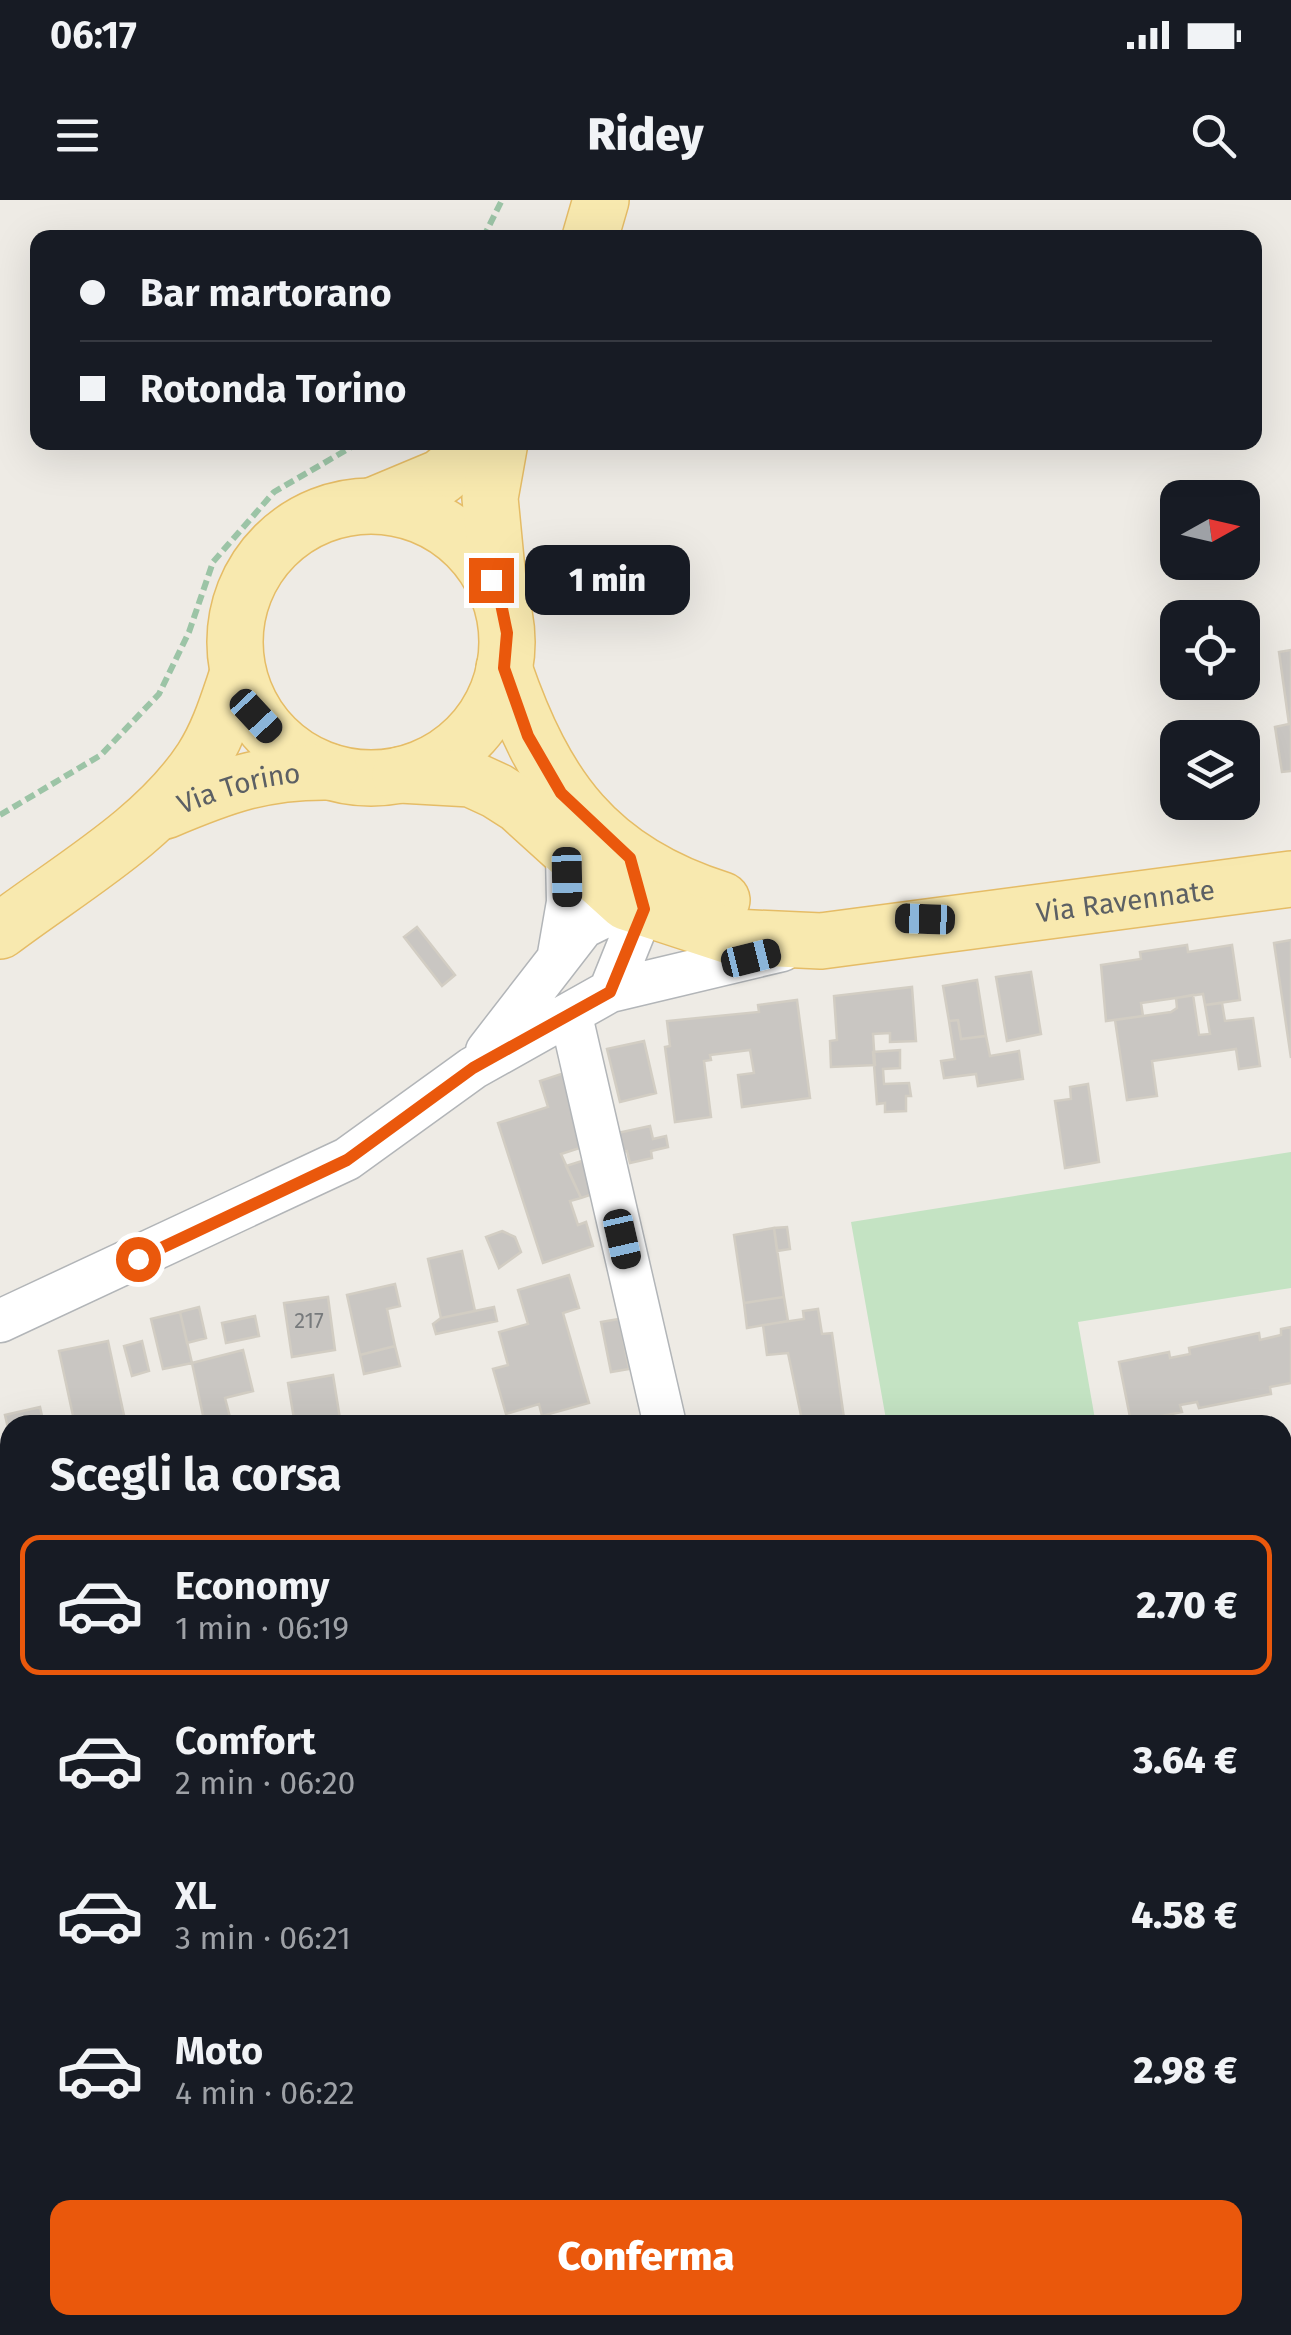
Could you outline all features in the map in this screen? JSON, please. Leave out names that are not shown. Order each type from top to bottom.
[{"type":"main road","points":[[592,230],[601,200]]},
{"type":"main road","points":[[374,505],[441,477],[474,450]]},
{"type":"main road","points":[[499,450],[490,498],[507,633],[504,668],[491,706],[468,738],[437,761],[400,775],[365,778],[330,772],[288,751],[256,716],[238,673],[234,637],[240,602],[254,570],[277,542],[306,521],[339,509],[374,505],[416,512],[452,532],[481,562],[500,599]]},
{"type":"main road","name":"Via Ravennate","points":[[504,668],[528,736],[561,793],[643,890],[791,915],[958,920]]},
{"type":"main road","name":"Via Torino","points":[[0,931],[148,818],[201,761],[221,723],[238,673]]},
{"type":"main road","name":"Via Torino","points":[[148,818],[228,784],[278,772],[330,772]]},
{"type":"main road","name":"Via Ravennate","points":[[400,775],[471,779],[497,791],[519,805],[567,852],[733,937],[822,940],[1291,879]]},
{"type":"street","name":"Via Ravennate","points":[[559,954],[568,902],[567,852]]},
{"type":"street","name":"Via Ravennate","points":[[473,1068],[583,927],[643,890]]},
{"type":"street","points":[[610,992],[643,890]]},
{"type":"street","name":"Via Ravennate","points":[[0,1321],[347,1160],[473,1068],[610,992],[822,940]]},
{"type":"street","points":[[571,1016],[663,1415]]},
{"type":"path","points":[[488,230],[502,200]]},
{"type":"path","points":[[0,815],[102,755],[159,694],[189,632],[212,562],[274,492],[346,450]]},
{"type":"green space","points":[[1291,1152],[1291,1288],[1078,1322],[1094,1415],[885,1415],[851,1222]]},
{"type":"building","points":[[1291,650],[1291,771],[1282,772],[1275,727],[1289,724],[1279,652]]},
{"type":"building","points":[[417,927],[455,975],[442,986],[404,937]]},
{"type":"building","points":[[1291,940],[1291,1058],[1274,943]]},
{"type":"building","points":[[1187,945],[1188,952],[1232,945],[1240,1000],[1205,1005],[1203,994],[1141,1003],[1143,1016],[1106,1021],[1101,965],[1141,959],[1140,952]]},
{"type":"building","points":[[1031,972],[1041,1034],[1007,1041],[996,977]]},
{"type":"building","points":[[977,980],[986,1036],[961,1039],[958,1020],[949,1021],[943,986]]},
{"type":"building","points":[[912,987],[916,1041],[890,1042],[890,1033],[873,1034],[875,1065],[831,1067],[830,1041],[837,1040],[834,996]]},
{"type":"building","points":[[1193,995],[1199,1035],[1210,1034],[1205,1005],[1222,1003],[1225,1021],[1253,1018],[1260,1066],[1239,1069],[1236,1049],[1152,1061],[1157,1096],[1127,1100],[1115,1020],[1171,1012],[1177,1008],[1176,998]]},
{"type":"building","points":[[797,1000],[810,1098],[742,1107],[738,1075],[754,1073],[750,1050],[710,1055],[711,1060],[704,1061],[711,1117],[675,1122],[665,1047],[670,1046],[667,1021],[759,1012],[758,1005]]},
{"type":"building","points":[[958,1020],[961,1039],[986,1036],[990,1056],[1019,1051],[1023,1079],[978,1086],[976,1074],[944,1078],[941,1061],[955,1059],[949,1021]]},
{"type":"building","points":[[644,1041],[656,1093],[620,1102],[607,1049]]},
{"type":"building","points":[[900,1050],[900,1068],[883,1069],[884,1084],[909,1083],[911,1096],[906,1096],[906,1111],[885,1112],[885,1103],[877,1104],[873,1052]]},
{"type":"building","points":[[567,1072],[586,1146],[561,1154],[581,1198],[570,1201],[578,1225],[586,1222],[593,1246],[543,1263],[498,1123],[548,1107],[540,1081]]},
{"type":"building","points":[[1088,1084],[1099,1162],[1065,1168],[1055,1101],[1071,1099],[1070,1087]]},
{"type":"building","points":[[650,1126],[653,1139],[666,1136],[668,1147],[651,1151],[652,1158],[630,1163],[627,1151],[617,1153],[613,1134]]},
{"type":"building","points":[[588,1159],[599,1192],[581,1198],[566,1166]]},
{"type":"building","points":[[787,1227],[790,1249],[777,1251],[774,1228]]},
{"type":"building","points":[[774,1228],[784,1297],[744,1303],[734,1235]]},
{"type":"building","points":[[502,1231],[515,1237],[521,1252],[499,1268],[486,1237]]},
{"type":"building","points":[[462,1251],[475,1311],[441,1318],[428,1259]]},
{"type":"building","points":[[569,1275],[579,1308],[563,1313],[589,1403],[546,1415],[542,1415],[539,1404],[506,1414],[493,1369],[508,1365],[499,1332],[528,1324],[518,1290]]},
{"type":"building","points":[[395,1284],[400,1306],[387,1309],[395,1346],[360,1355],[347,1295]]},
{"type":"building","points":[[328,1297],[335,1350],[292,1357],[284,1303]]},
{"type":"building","points":[[784,1297],[788,1321],[747,1328],[744,1303]]},
{"type":"building","points":[[199,1307],[206,1338],[187,1343],[180,1312]]},
{"type":"building","points":[[494,1307],[497,1321],[436,1334],[433,1324],[441,1318]]},
{"type":"building","points":[[818,1309],[822,1334],[832,1333],[844,1415],[801,1415],[788,1353],[767,1355],[763,1325],[804,1319],[803,1311]]},
{"type":"building","points":[[180,1312],[192,1363],[163,1369],[151,1319]]},
{"type":"building","points":[[255,1316],[259,1336],[226,1343],[222,1323]]},
{"type":"building","points":[[619,1319],[629,1369],[611,1372],[601,1322]]},
{"type":"building","points":[[1291,1327],[1291,1383],[1270,1387],[1271,1394],[1199,1408],[1197,1402],[1180,1405],[1182,1412],[1130,1415],[1119,1362],[1169,1352],[1170,1358],[1190,1354],[1189,1348],[1259,1333],[1260,1340],[1281,1335],[1281,1329]]},
{"type":"building","points":[[108,1341],[124,1415],[73,1415],[59,1351]]},
{"type":"building","points":[[142,1341],[149,1371],[132,1376],[124,1346]]},
{"type":"building","points":[[395,1346],[400,1366],[364,1374],[360,1355]]},
{"type":"building","points":[[243,1350],[253,1391],[225,1398],[229,1415],[203,1415],[192,1363]]},
{"type":"building","points":[[333,1375],[339,1415],[293,1415],[288,1383]]},
{"type":"building","points":[[40,1407],[42,1415],[5,1415]]},
{"type":"route","points":[[138,1259],[347,1160],[473,1068],[610,992],[644,909],[630,858],[561,793],[528,736],[504,668],[507,633],[500,599],[491,580]]}]
